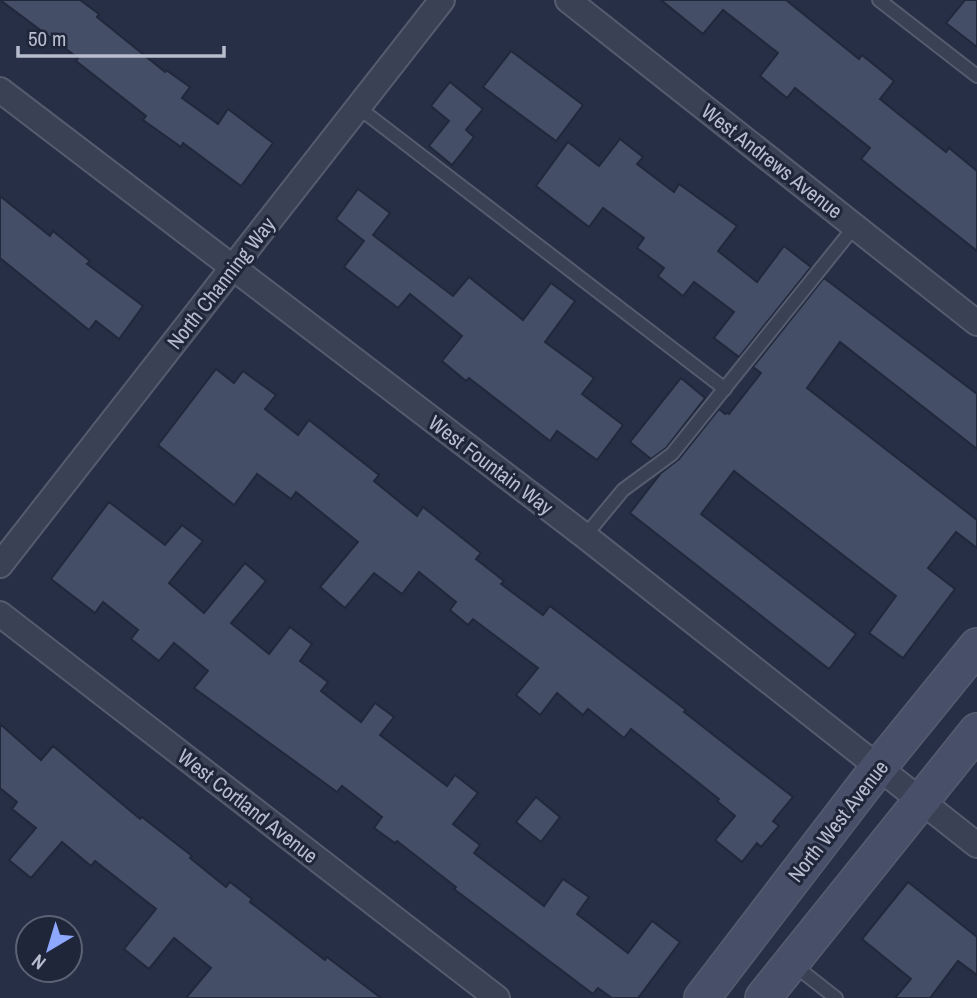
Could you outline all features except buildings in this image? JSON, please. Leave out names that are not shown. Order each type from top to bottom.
[{"type":"main road","name":"North West Avenue","points":[[702,998],[878,768],[977,646]]},
{"type":"main road","points":[[763,998],[977,731]]},
{"type":"street","name":"North Channing Way","points":[[0,565],[443,0]]},
{"type":"street","name":"West Andrews Avenue","points":[[568,0],[977,323]]},
{"type":"street","name":"West Fountain Way","points":[[0,89],[585,536],[977,845]]},
{"type":"street","name":"West Cortland Avenue","points":[[0,614],[497,998]]},
{"type":"lane","points":[[879,0],[977,76]]},
{"type":"lane","points":[[359,108],[725,389]]},
{"type":"lane","points":[[585,536],[623,490],[672,454],[855,226]]},
{"type":"lane","points":[[791,963],[836,998]]}]
